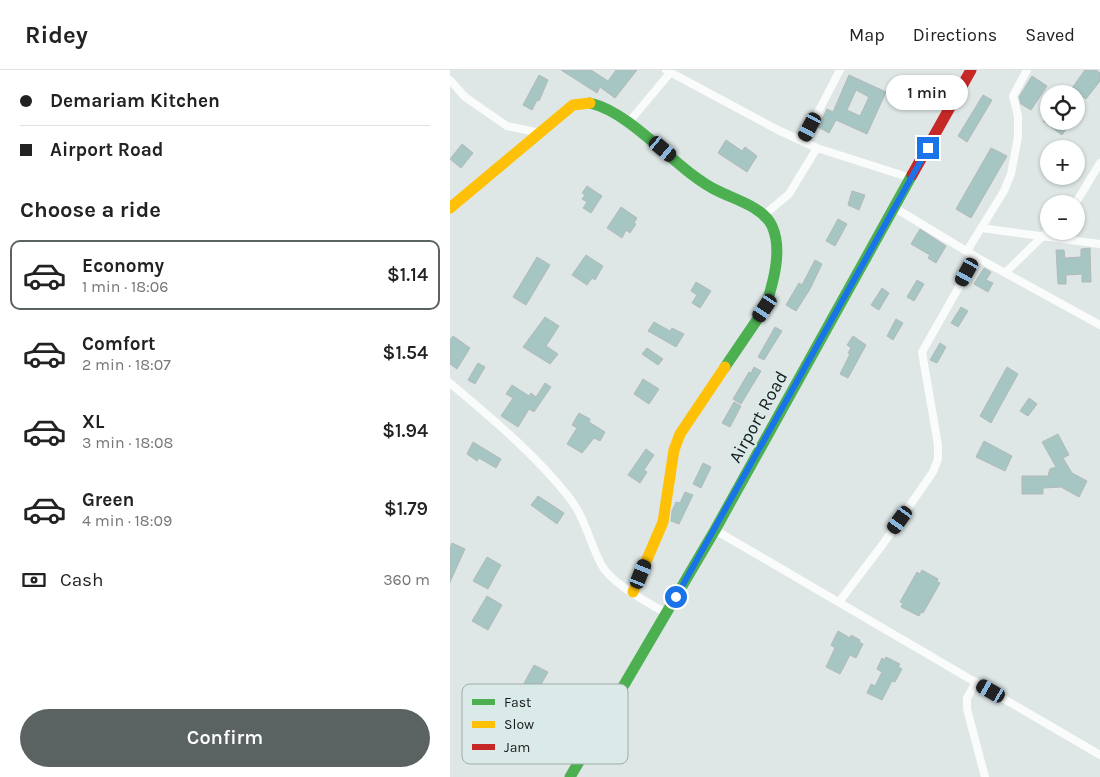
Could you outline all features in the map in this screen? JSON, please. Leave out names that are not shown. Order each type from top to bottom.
[{"type":"main road","name":"Airport Road","points":[[625,684],[715,530],[971,70]]},
{"type":"main road","points":[[450,208],[573,105],[586,102],[596,104],[629,122],[710,187],[764,215],[772,225],[776,239],[772,289],[765,308],[680,434],[674,450],[662,522],[633,592]]},
{"type":"main road","name":"Airport Road","points":[[570,777],[578,764]]},
{"type":"street","points":[[803,141],[840,70]]},
{"type":"street","points":[[967,250],[1004,191],[1011,174],[1018,137],[1018,116],[1013,96],[1027,70]]},
{"type":"street","points":[[629,122],[668,71],[817,148],[911,178]]},
{"type":"street","points":[[450,80],[465,97],[507,126],[540,133]]},
{"type":"street","points":[[764,215],[789,194],[817,148]]},
{"type":"street","points":[[1080,195],[1100,163]]},
{"type":"street","points":[[895,208],[976,257],[1100,325]]},
{"type":"street","points":[[982,228],[1040,233]]},
{"type":"street","points":[[1005,273],[1040,239]]},
{"type":"street","points":[[1080,240],[1100,244]]},
{"type":"street","points":[[839,602],[883,544],[933,472],[938,459],[938,445],[922,352],[976,257]]},
{"type":"street","points":[[450,383],[521,445],[567,494],[582,517],[601,565],[609,575],[667,614]]},
{"type":"street","points":[[715,530],[1100,755]]},
{"type":"street","points":[[976,682],[967,698],[967,709],[985,777]]},
{"type":"building","points":[[561,70],[591,70],[608,81],[616,70],[637,70],[615,98],[600,87],[597,93]]},
{"type":"building","points":[[1085,70],[1096,70],[1100,73],[1100,81],[1086,99],[1085,85],[1074,85]]},
{"type":"building","points":[[539,75],[548,80],[539,101],[537,100],[532,110],[523,105]]},
{"type":"building","points":[[849,75],[886,92],[867,134],[836,120],[829,133],[818,127],[827,109],[833,112]],"holes":[[[856,90],[869,97],[860,116],[847,110]]]},
{"type":"building","points":[[1032,76],[1046,85],[1040,85],[1040,96],[1031,110],[1021,104],[1019,97]]},
{"type":"building","points":[[983,95],[992,100],[967,142],[958,136]]},
{"type":"building","points":[[1055,130],[1066,130],[1062,135]]},
{"type":"building","points":[[726,140],[742,151],[745,147],[757,156],[747,172],[718,153]]},
{"type":"building","points":[[462,144],[473,153],[461,168],[450,159]]},
{"type":"building","points":[[991,148],[1007,156],[971,218],[956,209]]},
{"type":"building","points":[[587,186],[602,196],[591,213],[583,208],[587,202],[582,199],[585,195],[582,193]]},
{"type":"building","points":[[852,191],[865,195],[859,210],[848,205]]},
{"type":"building","points":[[621,207],[637,218],[634,223],[636,224],[630,233],[626,230],[622,238],[607,228]]},
{"type":"building","points":[[838,219],[847,224],[835,246],[826,241]]},
{"type":"building","points":[[920,229],[946,246],[936,263],[928,258],[930,255],[911,244]]},
{"type":"building","points":[[1090,248],[1091,282],[1082,282],[1082,274],[1066,275],[1066,284],[1058,284],[1056,250],[1064,250],[1065,258],[1081,257],[1081,249]]},
{"type":"building","points":[[586,255],[603,266],[595,280],[592,278],[587,285],[572,275]]},
{"type":"building","points":[[537,257],[550,265],[526,305],[513,297]]},
{"type":"building","points":[[815,260],[822,264],[810,289],[796,311],[786,305],[799,283],[802,285]]},
{"type":"building","points":[[984,268],[991,272],[986,280],[993,283],[988,292],[974,284]]},
{"type":"building","points":[[917,280],[924,284],[914,301],[907,297]]},
{"type":"building","points":[[696,282],[711,291],[700,308],[692,303],[697,295],[691,291]]},
{"type":"building","points":[[882,288],[889,293],[879,310],[871,305]]},
{"type":"building","points":[[961,307],[968,311],[958,327],[951,323]]},
{"type":"building","points":[[545,317],[559,326],[546,346],[558,354],[550,364],[523,347]]},
{"type":"building","points":[[896,319],[903,323],[893,340],[887,336]]},
{"type":"building","points":[[654,322],[670,331],[672,328],[684,334],[676,347],[648,331]]},
{"type":"building","points":[[775,327],[782,331],[764,360],[758,357]]},
{"type":"building","points":[[453,336],[470,348],[457,369],[450,364],[450,340]]},
{"type":"building","points":[[853,336],[866,345],[848,378],[840,374],[850,354],[848,353],[851,348],[847,345]]},
{"type":"building","points":[[940,343],[946,347],[937,363],[930,360]]},
{"type":"building","points":[[647,348],[663,359],[658,365],[642,354]]},
{"type":"building","points":[[478,363],[485,367],[475,384],[468,380]]},
{"type":"building","points":[[754,367],[761,371],[741,404],[733,399]]},
{"type":"building","points":[[1007,367],[1018,374],[991,423],[980,416]]},
{"type":"building","points":[[643,379],[659,389],[649,404],[634,394]]},
{"type":"building","points":[[545,383],[551,387],[534,412],[529,409],[518,427],[501,416],[513,398],[506,394],[512,385],[529,396],[531,393],[536,397]]},
{"type":"building","points":[[1029,398],[1037,404],[1028,416],[1020,411]]},
{"type":"building","points":[[734,402],[741,406],[730,427],[722,423]]},
{"type":"building","points":[[579,413],[590,419],[589,422],[605,432],[600,441],[594,438],[582,453],[567,444],[577,428],[572,425]]},
{"type":"building","points":[[1058,434],[1069,455],[1063,458],[1072,473],[1087,481],[1079,497],[1061,487],[1043,488],[1043,494],[1022,494],[1022,476],[1048,476],[1050,469],[1056,467],[1042,442]]},
{"type":"building","points":[[984,441],[1012,456],[1005,471],[976,457]]},
{"type":"building","points":[[473,442],[501,459],[496,468],[479,458],[477,461],[467,454]]},
{"type":"building","points":[[646,449],[654,455],[644,470],[647,472],[640,483],[628,475]]},
{"type":"building","points":[[703,463],[711,467],[701,488],[693,484]]},
{"type":"building","points":[[685,492],[693,495],[679,524],[671,521],[672,511],[676,502],[680,503]]},
{"type":"building","points":[[538,496],[564,513],[557,524],[531,505]]},
{"type":"building","points":[[452,543],[465,549],[450,582],[450,548]]},
{"type":"building","points":[[487,557],[501,565],[488,589],[473,581]]},
{"type":"building","points":[[922,570],[938,579],[937,582],[940,583],[923,613],[921,612],[919,616],[901,607],[903,603],[900,602],[917,572],[920,574]]},
{"type":"building","points":[[487,596],[502,605],[488,630],[472,621]]},
{"type":"building","points":[[838,631],[850,638],[851,635],[863,644],[856,658],[850,655],[840,674],[826,667],[835,648],[831,645]]},
{"type":"building","points":[[886,657],[900,664],[898,667],[902,669],[895,682],[892,681],[882,700],[867,693],[871,684],[875,686],[882,672],[877,669],[882,658],[884,660]]},
{"type":"building","points":[[534,665],[548,672],[541,684],[524,684]]},
{"type":"traffic: fast","points":[[590,103],[607,109],[623,118],[702,182],[756,209],[768,219],[772,226],[777,246],[777,256],[774,278],[765,308],[725,367]]},
{"type":"traffic: fast","points":[[625,684],[715,530],[912,175]]},
{"type":"traffic: fast","points":[[570,777],[578,764]]},
{"type":"traffic: slow","points":[[450,208],[573,105],[590,103]]},
{"type":"traffic: slow","points":[[633,592],[663,522],[674,450],[680,434],[725,367]]},
{"type":"traffic: jam","points":[[912,175],[971,70]]},
{"type":"route","points":[[676,597],[928,148]]}]
